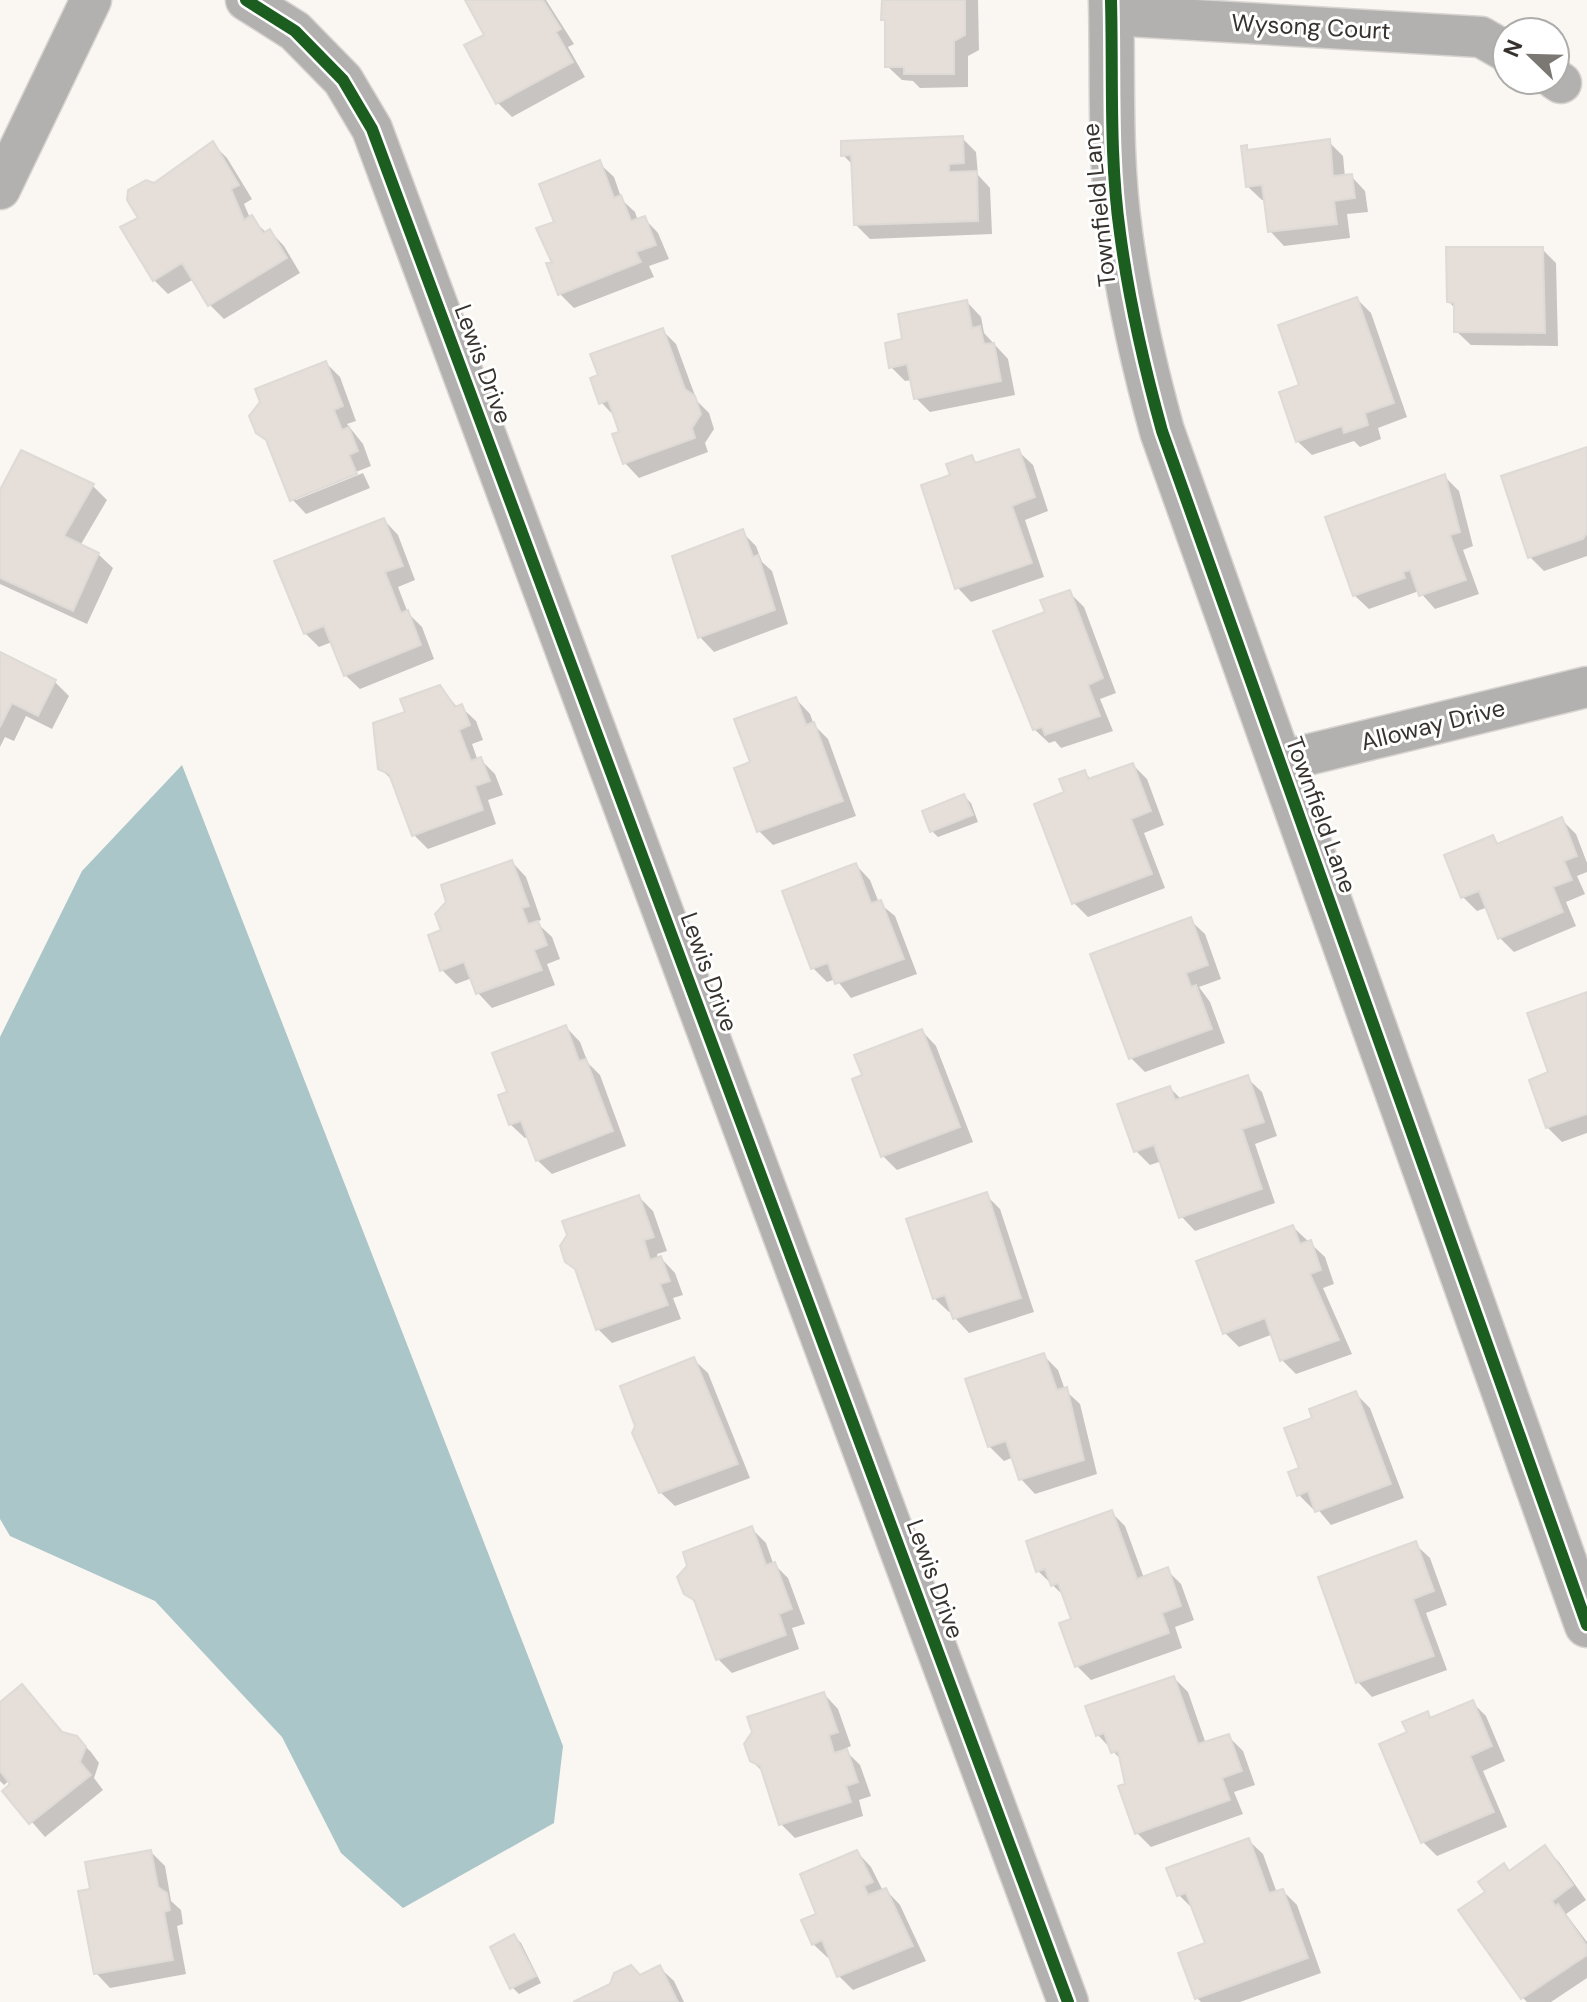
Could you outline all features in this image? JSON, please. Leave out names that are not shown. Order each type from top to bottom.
[{"type":"street","points":[[0,189],[91,0]]},
{"type":"street","name":"Lewis Drive","points":[[246,0],[295,31],[343,80],[372,129],[1068,2002]]},
{"type":"street","name":"Wysong Court","points":[[1111,8],[1481,37],[1491,43]]},
{"type":"street","name":"Townfield Lane","points":[[1111,8],[1112,140],[1119,231],[1138,343],[1162,431],[1587,1625]]},
{"type":"street","name":"Alloway Drive","points":[[1278,762],[1587,687]]},
{"type":"water","points":[[182,765],[563,1746],[554,1823],[403,1908],[341,1853],[282,1737],[155,1601],[10,1536],[0,1519],[0,1037],[82,871]]},
{"type":"building","points":[[465,0],[543,0],[561,29],[556,32],[573,62],[496,104],[464,45],[484,35]]},
{"type":"building","points":[[882,0],[965,0],[965,35],[954,41],[954,74],[904,74],[904,67],[885,67]]},
{"type":"building","points":[[963,136],[964,163],[949,164],[949,172],[977,171],[978,221],[854,225],[851,155],[841,156],[841,141]]},
{"type":"building","points":[[1330,139],[1333,176],[1352,174],[1355,198],[1334,201],[1337,224],[1268,232],[1262,185],[1246,187],[1241,146],[1247,145],[1247,150]]},
{"type":"building","points":[[213,141],[239,185],[231,189],[244,220],[252,215],[263,233],[270,229],[287,258],[208,306],[182,263],[153,281],[120,227],[138,218],[127,200],[128,190],[146,180],[154,183]]},
{"type":"building","points":[[600,160],[614,198],[621,195],[631,221],[645,216],[656,245],[636,252],[641,262],[558,295],[546,263],[552,263],[536,228],[554,222],[539,184]]},
{"type":"building","points":[[1446,247],[1543,247],[1545,333],[1454,332],[1454,303],[1447,302]]},
{"type":"building","points":[[1357,297],[1394,403],[1365,413],[1368,425],[1344,433],[1342,426],[1296,442],[1279,392],[1299,385],[1278,325]]},
{"type":"building","points":[[967,300],[972,328],[980,326],[984,344],[994,343],[1001,381],[914,399],[907,364],[889,368],[885,343],[902,339],[898,314]]},
{"type":"building","points":[[663,328],[685,389],[695,396],[701,414],[692,428],[695,438],[623,464],[612,434],[619,432],[608,400],[599,404],[590,378],[598,375],[590,354]]},
{"type":"building","points":[[326,361],[343,406],[334,410],[342,430],[349,427],[358,451],[349,455],[357,474],[290,501],[266,440],[256,433],[249,416],[260,402],[255,389]]},
{"type":"building","points":[[1587,447],[1587,533],[1583,539],[1528,558],[1501,476]]},
{"type":"building","points":[[1019,449],[1035,497],[1012,506],[1032,563],[955,589],[921,485],[950,475],[946,464],[972,455],[975,463]]},
{"type":"building","points":[[21,450],[94,484],[64,536],[99,553],[73,611],[0,578],[0,490]]},
{"type":"building","points":[[1445,474],[1460,532],[1450,535],[1466,580],[1419,596],[1410,570],[1403,572],[1405,578],[1353,596],[1325,517]]},
{"type":"building","points":[[384,518],[403,566],[385,572],[401,613],[408,610],[421,645],[344,676],[324,626],[304,634],[274,561]]},
{"type":"building","points":[[743,529],[753,557],[758,555],[775,610],[698,638],[672,556]]},
{"type":"building","points":[[1070,590],[1103,678],[1088,685],[1100,716],[1045,735],[1042,727],[1033,730],[993,631],[1045,612],[1040,600]]},
{"type":"building","points":[[0,652],[56,680],[38,716],[12,703],[0,727]]},
{"type":"building","points":[[440,685],[455,707],[462,704],[470,725],[459,730],[471,761],[481,757],[490,781],[475,786],[483,810],[412,836],[389,774],[378,769],[373,723],[405,712],[400,699]]},
{"type":"building","points":[[796,697],[806,725],[814,722],[843,801],[757,832],[734,768],[750,762],[734,719]]},
{"type":"building","points":[[1133,763],[1151,811],[1131,819],[1152,874],[1072,904],[1034,804],[1064,792],[1059,779],[1085,770],[1088,779]]},
{"type":"building","points":[[964,794],[973,815],[930,832],[922,811]]},
{"type":"building","points":[[1562,817],[1577,856],[1564,861],[1572,880],[1553,887],[1563,912],[1498,939],[1479,891],[1461,898],[1444,855],[1493,835],[1497,844]]},
{"type":"building","points":[[512,860],[529,906],[522,908],[528,924],[538,921],[547,945],[534,950],[542,970],[476,994],[464,962],[440,971],[428,935],[441,930],[435,914],[446,902],[441,885]]},
{"type":"building","points":[[856,863],[871,903],[881,900],[904,959],[835,984],[828,963],[811,969],[782,891]]},
{"type":"building","points":[[1191,917],[1208,965],[1186,973],[1191,987],[1196,985],[1212,1029],[1129,1059],[1090,954]]},
{"type":"building","points":[[1587,992],[1587,1114],[1546,1128],[1529,1080],[1548,1072],[1527,1013]]},
{"type":"building","points":[[566,1025],[579,1061],[586,1059],[613,1131],[536,1161],[521,1121],[509,1125],[498,1095],[507,1092],[492,1053]]},
{"type":"building","points":[[922,1029],[960,1127],[881,1157],[852,1079],[862,1075],[854,1055]]},
{"type":"building","points":[[1248,1075],[1264,1122],[1242,1129],[1262,1189],[1179,1218],[1154,1145],[1134,1152],[1117,1104],[1170,1086],[1175,1100]]},
{"type":"building","points":[[987,1192],[1021,1298],[953,1319],[945,1295],[933,1299],[906,1219]]},
{"type":"building","points":[[639,1195],[654,1237],[644,1240],[650,1260],[661,1256],[670,1281],[660,1284],[668,1305],[596,1330],[575,1269],[565,1262],[560,1246],[567,1235],[562,1221]]},
{"type":"building","points":[[1293,1225],[1300,1244],[1311,1240],[1321,1270],[1310,1274],[1339,1340],[1280,1361],[1265,1318],[1223,1334],[1196,1261]]},
{"type":"building","points":[[1044,1353],[1057,1390],[1067,1387],[1084,1460],[1019,1480],[1006,1441],[988,1447],[965,1379]]},
{"type":"building","points":[[694,1357],[738,1464],[659,1493],[632,1433],[635,1426],[620,1386]]},
{"type":"building","points":[[1356,1391],[1391,1484],[1315,1512],[1308,1491],[1297,1496],[1288,1472],[1299,1468],[1284,1428],[1312,1418],[1309,1409]]},
{"type":"building","points":[[1112,1510],[1137,1579],[1168,1567],[1181,1606],[1162,1613],[1169,1633],[1075,1667],[1059,1623],[1071,1619],[1058,1583],[1051,1586],[1045,1569],[1036,1572],[1026,1541]]},
{"type":"building","points":[[752,1526],[766,1565],[775,1562],[792,1609],[779,1614],[786,1635],[716,1660],[694,1600],[684,1594],[677,1577],[687,1566],[683,1552]]},
{"type":"building","points":[[1416,1541],[1434,1591],[1413,1599],[1434,1656],[1356,1683],[1318,1577]]},
{"type":"building","points":[[1174,1676],[1198,1744],[1229,1734],[1242,1771],[1222,1778],[1230,1800],[1135,1834],[1118,1786],[1125,1784],[1118,1751],[1111,1753],[1104,1733],[1096,1736],[1085,1706]]},
{"type":"building","points":[[22,1684],[62,1732],[77,1736],[86,1747],[80,1762],[91,1775],[29,1824],[2,1791],[10,1784],[0,1771],[0,1702]]},
{"type":"building","points":[[824,1692],[838,1732],[829,1735],[834,1753],[847,1749],[858,1782],[846,1786],[851,1802],[779,1825],[760,1766],[750,1761],[744,1744],[752,1732],[747,1717]]},
{"type":"building","points":[[1473,1700],[1492,1746],[1470,1756],[1494,1812],[1421,1843],[1379,1744],[1407,1732],[1402,1722],[1428,1711],[1430,1718]]},
{"type":"building","points":[[1249,1838],[1269,1893],[1283,1889],[1308,1958],[1195,1999],[1178,1953],[1205,1943],[1186,1893],[1177,1896],[1166,1868]]},
{"type":"building","points":[[1545,1845],[1573,1885],[1552,1901],[1556,1906],[1558,1904],[1587,1946],[1587,1955],[1521,1999],[1458,1910],[1485,1892],[1478,1882],[1504,1863],[1509,1871]]},
{"type":"building","points":[[151,1850],[158,1887],[167,1893],[170,1910],[164,1912],[173,1960],[94,1974],[78,1891],[90,1889],[85,1862]]},
{"type":"building","points":[[857,1850],[873,1882],[864,1886],[868,1895],[886,1888],[913,1946],[837,1977],[822,1940],[812,1945],[801,1920],[816,1914],[800,1874]]},
{"type":"building","points":[[514,1934],[536,1976],[510,1989],[490,1947]]},
{"type":"building","points":[[631,1965],[640,1975],[660,1965],[678,2002],[573,2002],[610,1984],[614,1973]]},
{"type":"cycle path","points":[[246,0],[295,31],[343,80],[372,129],[1068,2002]]},
{"type":"cycle path","points":[[1111,0],[1117,204],[1132,308],[1162,431],[1587,1625]]}]
